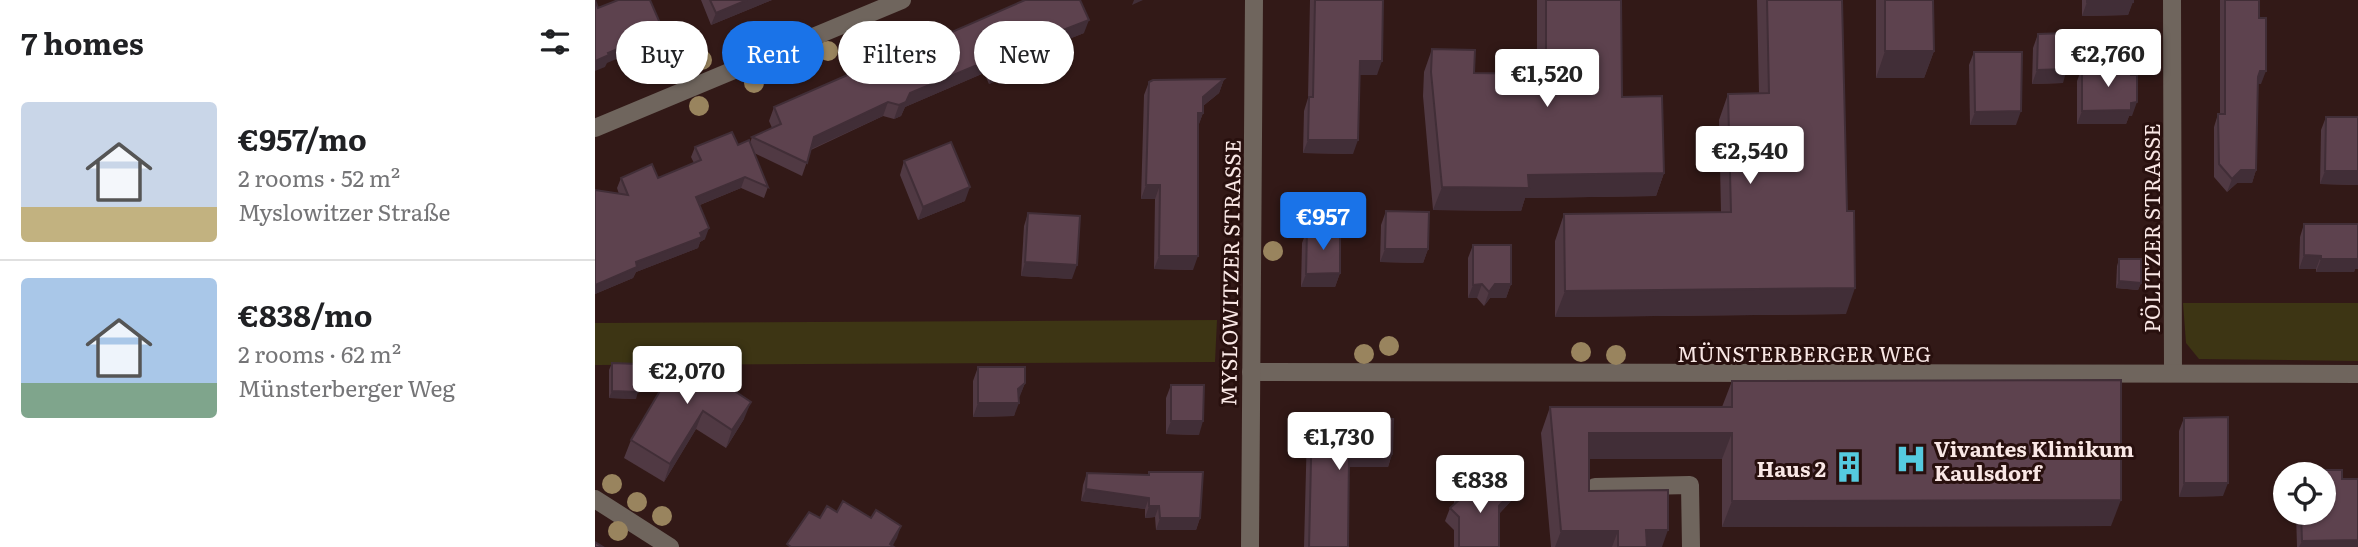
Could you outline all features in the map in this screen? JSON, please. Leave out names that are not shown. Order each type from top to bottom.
[{"type":"street","points":[[595,128],[902,0]]},
{"type":"street","name":"MYSLOWITZER STRASSE","points":[[1250,547],[1254,0]]},
{"type":"street","name":"PÖLITZER STRASSE","points":[[2172,0],[2173,373]]},
{"type":"street","name":"MÜNSTERBERGER WEG","points":[[1251,372],[2358,374]]},
{"type":"street","points":[[1595,486],[1690,485],[1691,547]]},
{"type":"street","points":[[595,499],[670,547]]},
{"type":"shaded area","points":[[2183,303],[2358,303],[2358,361],[2199,359],[2186,343]]},
{"type":"shaded area","points":[[1217,320],[1215,362],[595,365],[595,323]]},
{"type":"building","points":[[595,0],[598,8],[618,0],[650,0],[659,21],[616,21],[616,50],[595,61]]},
{"type":"building","points":[[710,0],[747,0],[716,13]]},
{"type":"building","points":[[1025,0],[1080,0],[1089,20],[1074,26],[1074,21],[977,21]]},
{"type":"building","points":[[1315,0],[1383,0],[1382,61],[1360,61],[1358,140],[1308,140],[1309,97],[1313,97]]},
{"type":"building","points":[[1546,0],[1621,0],[1622,97],[1662,96],[1664,173],[1528,175],[1529,188],[1442,187],[1431,72],[1432,49],[1475,50],[1474,73],[1546,74]]},
{"type":"building","points":[[1767,0],[1842,0],[1847,211],[1854,211],[1855,288],[1565,291],[1564,214],[1731,212],[1728,94],[1769,93]]},
{"type":"building","points":[[1885,0],[1933,0],[1934,51],[1885,51]]},
{"type":"building","points":[[2133,0],[2133,2],[2087,2]]},
{"type":"building","points":[[2225,0],[2259,0],[2259,18],[2266,18],[2266,71],[2260,71],[2258,77],[2256,170],[2241,170],[2232,179],[2219,164],[2218,114],[2225,114]]},
{"type":"building","points":[[974,22],[974,66],[960,72],[960,29]]},
{"type":"building","points":[[2067,33],[2067,69],[2037,70],[2038,34]]},
{"type":"building","points":[[1974,52],[2022,52],[2021,111],[1975,112]]},
{"type":"building","points":[[2131,67],[2131,75],[2137,75],[2137,102],[2131,103],[2131,110],[2082,111],[2082,68]]},
{"type":"building","points":[[838,79],[838,84],[932,84],[910,93],[906,102],[899,105],[888,102],[814,137],[807,163],[752,137],[781,124],[774,107]]},
{"type":"building","points":[[1224,79],[1203,97],[1203,113],[1198,113],[1198,256],[1159,256],[1160,185],[1146,185],[1149,82]]},
{"type":"building","points":[[2326,117],[2358,117],[2358,171],[2325,171]]},
{"type":"building","points":[[732,132],[738,145],[749,140],[768,187],[745,177],[696,197],[709,228],[700,233],[702,237],[636,262],[637,267],[595,285],[595,190],[628,195],[621,178],[652,164],[658,178],[701,160],[695,147]]},
{"type":"building","points":[[951,142],[970,187],[923,207],[904,161]]},
{"type":"building","points":[[1386,211],[1429,212],[1428,249],[1385,249]]},
{"type":"building","points":[[1028,213],[1080,216],[1077,265],[1025,262]]},
{"type":"building","points":[[2304,224],[2358,224],[2358,259],[2321,259],[2321,256],[2304,255]]},
{"type":"building","points":[[1307,230],[1340,230],[1340,273],[1306,274]]},
{"type":"building","points":[[1473,245],[1511,245],[1511,284],[1495,284],[1489,292],[1482,284],[1473,285]]},
{"type":"building","points":[[2119,259],[2141,259],[2141,283],[2119,281]]},
{"type":"building","points":[[716,350],[703,370],[751,402],[732,430],[703,411],[670,464],[631,440],[683,352]]},
{"type":"building","points":[[612,363],[639,364],[638,392],[612,391]]},
{"type":"building","points":[[978,367],[1025,367],[1025,383],[1018,389],[1019,403],[978,403]]},
{"type":"building","points":[[2121,380],[2121,500],[1732,501],[1732,433],[1589,433],[1589,491],[1668,490],[1668,530],[1646,530],[1647,547],[1618,547],[1618,531],[1561,531],[1550,407],[1732,407],[1732,381]]},
{"type":"building","points":[[1171,385],[1204,385],[1203,421],[1171,421]]},
{"type":"building","points":[[2228,417],[2228,483],[2184,483],[2184,418]]},
{"type":"building","points":[[1312,418],[1393,419],[1392,454],[1349,454],[1348,547],[1309,547]]},
{"type":"building","points":[[2336,470],[2342,470],[2342,479],[2358,479],[2358,540],[2302,541],[2301,525],[2336,525]]},
{"type":"building","points":[[1149,472],[1203,472],[1200,518],[1160,518],[1159,506],[1149,506],[1149,498],[1086,489],[1087,473],[1149,475]]},
{"type":"building","points":[[1459,487],[1516,487],[1499,506],[1499,547],[1459,547],[1459,517],[1450,508],[1459,500]]},
{"type":"building","points":[[843,501],[871,518],[876,510],[901,526],[890,544],[894,547],[791,547],[787,544],[809,512],[820,518],[827,506],[837,512]]},
{"type":"place","name":"Vivantes Klinikum Kaulsdorf","points":[[1911,459]]},
{"type":"place","name":"Haus 2","points":[[1849,467]]}]
